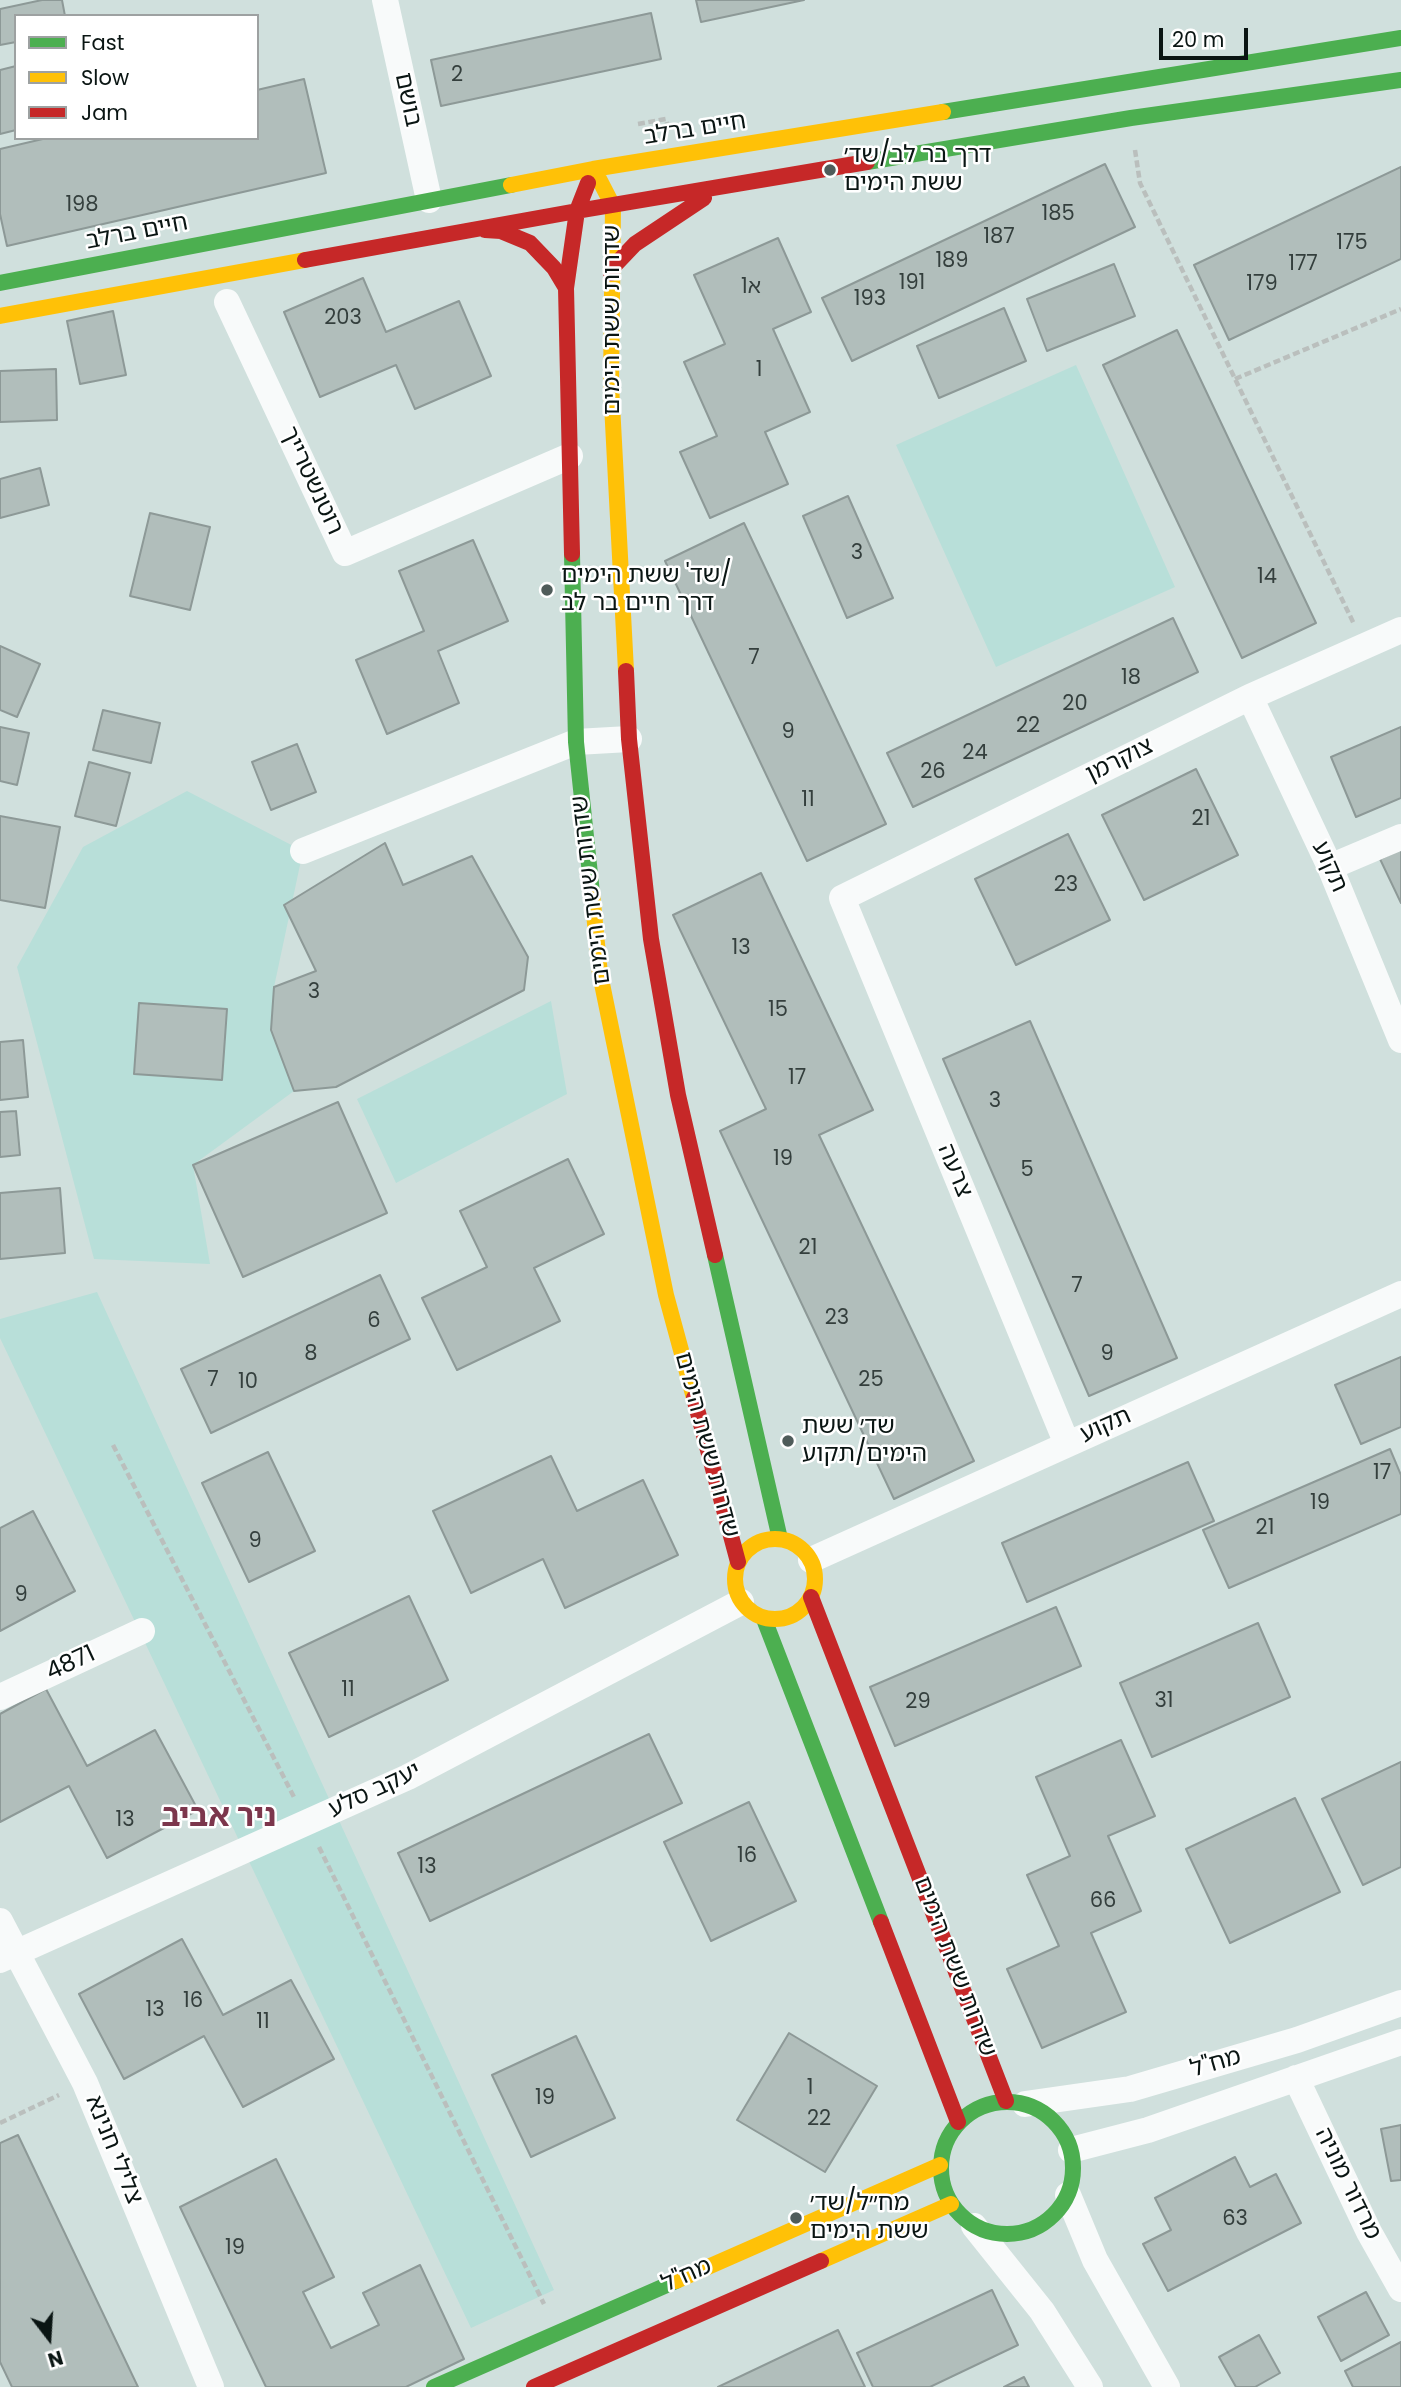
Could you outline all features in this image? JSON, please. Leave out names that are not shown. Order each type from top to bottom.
[{"type":"street","name":"בושם","points":[[385,0],[429,200]]},
{"type":"street","name":"חיים ברלב","points":[[0,283],[593,169],[1401,38]]},
{"type":"street","points":[[0,316],[577,211],[1130,118],[1401,80]]},
{"type":"street","name":"שדרות ששת הימים","points":[[593,169],[613,206],[611,385],[629,739],[650,939],[678,1095],[780,1539]]},
{"type":"street","name":"שדרות ששת הימים","points":[[593,169],[577,211],[566,288],[576,742],[600,974],[666,1295],[738,1562]]},
{"type":"street","points":[[611,273],[635,244],[664,223],[725,187]]},
{"type":"street","points":[[473,229],[501,231],[530,243],[554,268],[566,288]]},
{"type":"street","name":"רוטנשטרייך","points":[[227,302],[345,553],[570,456]]},
{"type":"street","name":"צוקרמן","points":[[842,898],[1250,697],[1401,631]]},
{"type":"street","name":"תקוע","points":[[1250,697],[1330,867],[1401,1040]]},
{"type":"street","points":[[303,851],[576,742],[629,739]]},
{"type":"street","points":[[1330,867],[1401,837]]},
{"type":"street","name":"צרעה","points":[[842,898],[1066,1444]]},
{"type":"street","name":"תקוע","points":[[811,1560],[1401,1294]]},
{"type":"street","points":[[768,1539],[780,1539],[793,1543],[811,1560],[816,1585],[803,1609],[792,1616],[778,1620],[764,1619],[751,1613],[735,1590],[734,1576],[738,1562],[745,1551],[755,1544],[768,1539]]},
{"type":"street","name":"שדרות ששת הימים","points":[[811,1597],[1016,2103]]},
{"type":"street","name":"יעקב סלע","points":[[8,1956],[408,1777],[741,1602]]},
{"type":"street","points":[[764,1619],[958,2122]]},
{"type":"street","name":"4871","points":[[0,1697],[142,1631]]},
{"type":"street","name":"צלילי חנינא","points":[[0,1921],[8,1956],[85,2083],[211,2387]]},
{"type":"street","name":"מח\"ל","points":[[1016,2103],[1130,2089],[1297,2040],[1401,2003]]},
{"type":"street","name":"מח\"ל","points":[[1071,2150],[1148,2130],[1401,2042]]},
{"type":"street","name":"מרדור מוניה","points":[[1296,2078],[1369,2232],[1401,2289]]},
{"type":"street","points":[[1016,2103],[1046,2113],[1061,2129],[1071,2150],[1073,2180],[1068,2195],[1055,2213],[1038,2227],[1017,2234],[995,2233],[974,2226],[961,2217],[951,2204],[942,2186],[942,2150],[958,2122],[972,2111],[988,2104],[1016,2103]]},
{"type":"street","name":"מח\"ל","points":[[434,2387],[940,2165]]},
{"type":"street","points":[[1068,2195],[1095,2259],[1167,2387]]},
{"type":"street","name":"מח\"ל","points":[[534,2387],[951,2204]]},
{"type":"street","points":[[974,2226],[1042,2311],[1090,2387]]},
{"type":"path","points":[[1130,118],[1140,183],[1364,646]]},
{"type":"path","points":[[1235,379],[1401,309]]},
{"type":"path","points":[[113,1445],[307,1823],[558,2332]]},
{"type":"path","points":[[0,2123],[85,2083]]},
{"type":"shaded area","points":[[1076,365],[1175,587],[996,667],[896,445]]},
{"type":"shaded area","points":[[187,791],[303,851],[274,987],[294,1091],[193,1165],[210,1264],[94,1259],[17,967],[83,847]]},
{"type":"shaded area","points":[[551,1001],[567,1094],[396,1183],[357,1099]]},
{"type":"shaded area","points":[[97,1292],[554,2290],[471,2328],[0,1338],[0,1319]]},
{"type":"building","points":[[42,0],[62,0],[65,14],[14,14],[14,42],[0,45],[0,9]]},
{"type":"building","points":[[696,0],[804,0],[701,22]]},
{"type":"building","points":[[651,13],[661,59],[441,106],[431,60]]},
{"type":"building","points":[[14,66],[14,130],[0,134],[0,70]]},
{"type":"building","points":[[304,79],[326,173],[7,246],[0,214],[0,149],[38,140],[259,140],[259,90]]},
{"type":"building","points":[[1105,164],[1135,227],[852,361],[822,298]]},
{"type":"building","points":[[1401,167],[1401,259],[1229,340],[1194,265]]},
{"type":"building","points":[[778,238],[811,312],[773,329],[810,412],[765,432],[788,484],[710,518],[680,452],[717,436],[684,362],[725,344],[694,275]]},
{"type":"building","points":[[1114,264],[1135,316],[1047,351],[1027,299]]},
{"type":"building","points":[[363,278],[386,332],[459,301],[491,376],[415,409],[396,365],[320,397],[284,312]]},
{"type":"building","points":[[1004,308],[1026,361],[939,398],[917,346]]},
{"type":"building","points":[[113,311],[126,375],[80,384],[67,321]]},
{"type":"building","points":[[1177,330],[1316,623],[1242,658],[1103,365]]},
{"type":"building","points":[[56,369],[57,420],[0,422],[0,371]]},
{"type":"building","points":[[40,468],[49,505],[0,518],[0,479]]},
{"type":"building","points":[[848,496],[893,598],[847,618],[803,516]]},
{"type":"building","points":[[150,513],[210,527],[190,610],[130,596]]},
{"type":"building","points":[[744,523],[886,824],[807,861],[665,561]]},
{"type":"building","points":[[473,540],[508,621],[438,651],[459,703],[387,734],[356,660],[424,631],[399,571]]},
{"type":"building","points":[[1173,618],[1198,672],[913,807],[887,753]]},
{"type":"building","points":[[0,646],[40,664],[17,717],[0,710]]},
{"type":"building","points":[[103,710],[160,723],[151,763],[93,750]]},
{"type":"building","points":[[0,727],[29,733],[17,785],[0,781]]},
{"type":"building","points":[[1401,727],[1401,798],[1356,817],[1331,757]]},
{"type":"building","points":[[297,744],[316,792],[271,810],[252,762]]},
{"type":"building","points":[[89,762],[130,773],[116,826],[75,816]]},
{"type":"building","points":[[1196,769],[1238,855],[1144,900],[1102,815]]},
{"type":"building","points":[[0,816],[60,827],[45,908],[0,900]]},
{"type":"building","points":[[1068,834],[1110,920],[1016,965],[975,879]]},
{"type":"building","points":[[385,843],[403,885],[472,856],[528,957],[524,990],[336,1087],[294,1091],[271,1030],[274,987],[316,971],[284,905]]},
{"type":"building","points":[[1401,849],[1401,903],[1380,859]]},
{"type":"building","points":[[761,873],[873,1110],[819,1135],[974,1461],[894,1499],[720,1131],[766,1109],[673,915]]},
{"type":"building","points":[[139,1003],[227,1009],[222,1080],[134,1074]]},
{"type":"building","points":[[1030,1021],[1177,1358],[1089,1396],[943,1059]]},
{"type":"building","points":[[23,1040],[28,1097],[0,1100],[0,1042]]},
{"type":"building","points":[[338,1102],[387,1213],[243,1277],[193,1165]]},
{"type":"building","points":[[16,1111],[20,1155],[0,1157],[0,1112]]},
{"type":"building","points":[[568,1159],[604,1234],[534,1268],[560,1321],[457,1370],[422,1298],[487,1267],[460,1211]]},
{"type":"building","points":[[60,1188],[65,1253],[0,1259],[0,1193]]},
{"type":"building","points":[[380,1275],[410,1339],[211,1433],[181,1369]]},
{"type":"building","points":[[1401,1357],[1401,1427],[1361,1444],[1335,1385]]},
{"type":"building","points":[[1390,1449],[1401,1475],[1401,1514],[1229,1588],[1203,1530]]},
{"type":"building","points":[[268,1452],[315,1551],[249,1582],[202,1483]]},
{"type":"building","points":[[551,1456],[577,1511],[643,1480],[678,1555],[565,1608],[543,1559],[471,1593],[433,1511]]},
{"type":"building","points":[[1188,1462],[1214,1521],[1027,1602],[1002,1543]]},
{"type":"building","points":[[33,1511],[75,1591],[0,1631],[0,1528]]},
{"type":"building","points":[[409,1596],[448,1680],[329,1737],[289,1653]]},
{"type":"building","points":[[1056,1607],[1081,1666],[895,1746],[870,1687]]},
{"type":"building","points":[[1258,1623],[1290,1697],[1152,1757],[1120,1683]]},
{"type":"building","points":[[46,1689],[87,1766],[155,1730],[198,1810],[107,1858],[69,1786],[0,1822],[0,1714]]},
{"type":"building","points":[[649,1734],[682,1803],[430,1921],[398,1853]]},
{"type":"building","points":[[1121,1740],[1155,1816],[1108,1836],[1141,1911],[1091,1933],[1126,2012],[1042,2048],[1007,1969],[1059,1946],[1027,1875],[1070,1856],[1036,1777]]},
{"type":"building","points":[[1401,1762],[1401,1867],[1363,1885],[1322,1799]]},
{"type":"building","points":[[1295,1798],[1340,1892],[1230,1943],[1186,1849]]},
{"type":"building","points":[[749,1802],[796,1901],[711,1941],[664,1842]]},
{"type":"building","points":[[182,1939],[223,2015],[291,1980],[334,2059],[243,2107],[204,2036],[124,2079],[79,1994]]},
{"type":"building","points":[[789,2033],[877,2086],[825,2172],[737,2120]]},
{"type":"building","points":[[576,2036],[615,2118],[531,2157],[492,2075]]},
{"type":"building","points":[[1401,2125],[1401,2180],[1391,2181],[1381,2129]]},
{"type":"building","points":[[18,2135],[138,2387],[12,2387],[0,2362],[0,2143]]},
{"type":"building","points":[[1235,2157],[1250,2187],[1276,2174],[1301,2223],[1168,2291],[1143,2244],[1171,2230],[1155,2198]]},
{"type":"building","points":[[276,2159],[334,2277],[303,2292],[331,2348],[379,2325],[363,2293],[420,2265],[464,2359],[406,2387],[266,2387],[180,2207]]},
{"type":"building","points":[[992,2290],[1018,2345],[930,2387],[873,2387],[857,2353]]},
{"type":"building","points":[[1366,2292],[1389,2335],[1341,2361],[1318,2317]]},
{"type":"building","points":[[838,2330],[865,2387],[718,2387]]},
{"type":"building","points":[[1259,2335],[1280,2373],[1255,2387],[1236,2387],[1219,2357]]},
{"type":"building","points":[[1401,2342],[1401,2387],[1353,2387],[1345,2371]]},
{"type":"building","points":[[1024,2377],[1029,2387],[1004,2387]]},
{"type":"traffic: fast","points":[[943,112],[1401,38]]},
{"type":"traffic: fast","points":[[867,162],[1131,118],[1401,80]]},
{"type":"traffic: fast","points":[[0,283],[511,185]]},
{"type":"traffic: fast","points":[[572,554],[576,742],[592,893]]},
{"type":"traffic: fast","points":[[715,1255],[780,1539]]},
{"type":"traffic: fast","points":[[764,1619],[881,1922]]},
{"type":"traffic: fast","points":[[1007,2102],[1032,2107],[1054,2121],[1068,2143],[1073,2168],[1068,2193],[1054,2215],[1032,2229],[1007,2234],[982,2229],[960,2215],[946,2193],[941,2168],[946,2143],[960,2121],[982,2107],[1007,2102]]},
{"type":"traffic: fast","points":[[434,2387],[676,2281]]},
{"type":"traffic: slow","points":[[511,185],[593,169],[943,112]]},
{"type":"traffic: slow","points":[[599,179],[613,206],[611,385],[626,671]]},
{"type":"traffic: slow","points":[[0,316],[305,260]]},
{"type":"traffic: slow","points":[[592,893],[600,974],[666,1295],[694,1398]]},
{"type":"traffic: slow","points":[[767,1539],[783,1539],[804,1550],[815,1571],[815,1579],[815,1587],[804,1608],[783,1619],[767,1619],[753,1613],[741,1601],[735,1587],[735,1571],[741,1557],[753,1545],[767,1539]]},
{"type":"traffic: slow","points":[[676,2281],[940,2165]]},
{"type":"traffic: slow","points":[[821,2261],[951,2204]]},
{"type":"traffic: jam","points":[[305,260],[867,162]]},
{"type":"traffic: jam","points":[[572,554],[566,288],[577,211],[588,183]]},
{"type":"traffic: jam","points":[[611,273],[635,244],[704,198]]},
{"type":"traffic: jam","points":[[485,230],[501,231],[530,243],[554,268],[566,288]]},
{"type":"traffic: jam","points":[[626,671],[629,739],[651,939],[678,1095],[715,1255]]},
{"type":"traffic: jam","points":[[694,1398],[738,1562]]},
{"type":"traffic: jam","points":[[811,1597],[1006,2101]]},
{"type":"traffic: jam","points":[[881,1922],[958,2122]]},
{"type":"traffic: jam","points":[[534,2387],[821,2261]]},
{"type":"place","name":"דרך בר לב/שד׳ ששת הימים","points":[[830,170]]},
{"type":"place","name":"שד' ששת הימים/ דרך חיים בר לב","points":[[547,590]]},
{"type":"place","name":"שד׳ ששת הימים/תקוע","points":[[788,1441]]},
{"type":"place","name":"מח״ל/שד׳ ששת הימים","points":[[796,2218]]},
{"type":"district","name":"ניר אביב","points":[[219,1818]]}]
